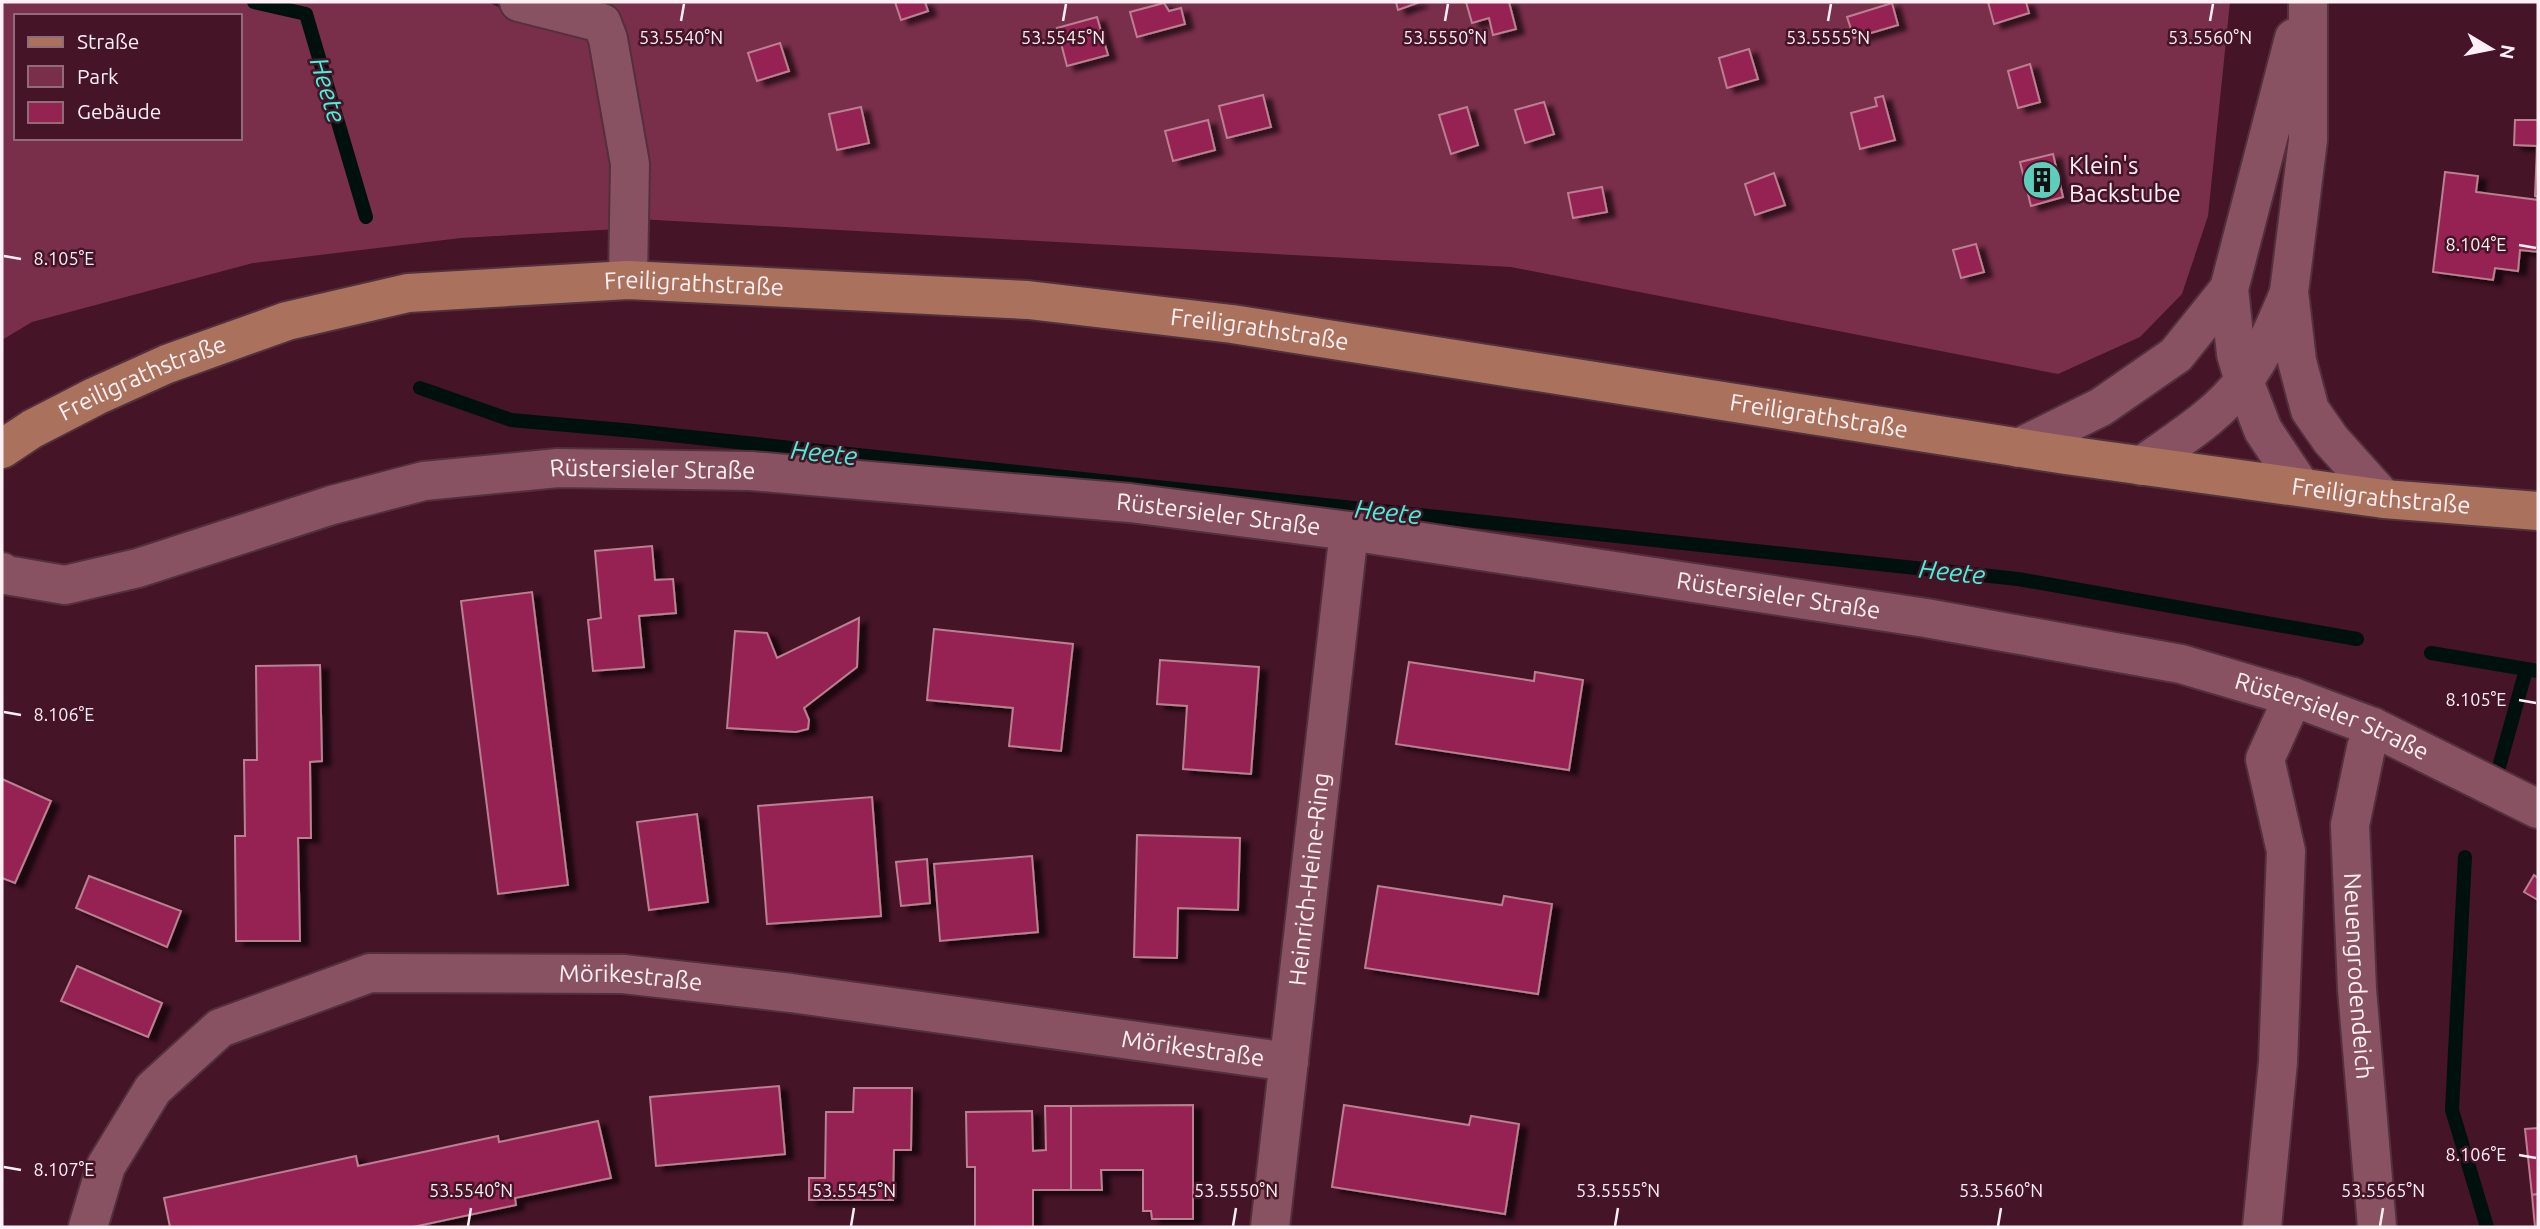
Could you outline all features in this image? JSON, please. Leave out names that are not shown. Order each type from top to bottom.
[{"type":"main road","name":"Freiligrathstraße","points":[[2,449],[54,418],[131,380],[167,364],[288,321],[408,293],[628,280],[1028,300],[1232,324],[2141,466],[2384,499],[2538,511]]},
{"type":"street","points":[[519,2],[601,23],[608,39],[630,164],[628,280]]},
{"type":"street","points":[[2301,487],[2263,430],[2244,381],[2236,355],[2229,289],[2306,2]]},
{"type":"street","points":[[2306,2],[2308,141],[2289,292],[2297,361],[2310,410],[2331,440],[2384,499]]},
{"type":"street","points":[[2018,448],[2101,407],[2176,355],[2229,289]]},
{"type":"street","points":[[2141,466],[2203,422],[2244,381],[2268,341],[2289,292]]},
{"type":"street","name":"Rüstersieler Straße","points":[[2,572],[6,575],[65,584],[138,568],[332,505],[424,481],[558,468],[751,471],[1129,503],[1349,531],[1926,618],[2181,664],[2293,697],[2373,727],[2538,809]]},
{"type":"street","name":"Heinrich-Heine-Ring","points":[[1270,1227],[1349,531]]},
{"type":"street","points":[[2262,1227],[2278,1062],[2286,851],[2265,759],[2293,697]]},
{"type":"street","name":"Neuengrodendeich","points":[[2373,727],[2365,748],[2350,825],[2357,989],[2377,1227]]},
{"type":"street","name":"Mörikestraße","points":[[88,1227],[106,1166],[153,1090],[220,1028],[370,972],[623,974],[791,993],[1289,1062]]},
{"type":"green space","points":[[2,2],[488,2],[509,12],[573,2],[2230,2],[2208,216],[2182,294],[2140,337],[2058,374],[1511,267],[619,218],[619,229],[461,238],[253,263],[32,322],[2,340]]},
{"type":"building","points":[[895,2],[925,2],[928,11],[901,20]]},
{"type":"building","points":[[1396,2],[1420,2],[1398,10]]},
{"type":"building","points":[[1466,2],[1509,2],[1516,29],[1493,35],[1489,18],[1472,23]]},
{"type":"building","points":[[1988,2],[2026,2],[2029,13],[1994,24]]},
{"type":"building","points":[[1164,3],[1169,11],[1181,8],[1185,24],[1137,37],[1130,12]]},
{"type":"building","points":[[1892,3],[1898,25],[1854,38],[1847,17]]},
{"type":"building","points":[[1097,17],[1108,55],[1067,66],[1057,28]]},
{"type":"building","points":[[780,43],[789,71],[757,81],[748,53]]},
{"type":"building","points":[[1749,49],[1758,79],[1727,88],[1719,58]]},
{"type":"building","points":[[2030,64],[2040,102],[2018,108],[2008,71]]},
{"type":"building","points":[[1263,95],[1271,127],[1227,138],[1219,106]]},
{"type":"building","points":[[1883,96],[1895,140],[1860,149],[1851,113],[1877,106],[1875,98]]},
{"type":"building","points":[[1544,102],[1554,134],[1525,143],[1515,110]]},
{"type":"building","points":[[861,107],[869,143],[837,150],[829,114]]},
{"type":"building","points":[[1467,107],[1478,145],[1451,154],[1439,115]]},
{"type":"building","points":[[1208,120],[1215,150],[1173,161],[1165,131]]},
{"type":"building","points":[[2515,120],[2538,120],[2538,197],[2535,196],[2537,146],[2514,145]]},
{"type":"building","name":"Klein's Backstube","points":[[2053,154],[2063,197],[2031,206],[2020,162]]},
{"type":"building","points":[[2445,172],[2478,176],[2476,192],[2538,200],[2538,252],[2520,250],[2518,271],[2495,268],[2493,280],[2433,272]]},
{"type":"building","points":[[1774,173],[1785,205],[1755,215],[1745,184]]},
{"type":"building","points":[[1602,187],[1607,212],[1573,218],[1568,193]]},
{"type":"building","points":[[1976,244],[1984,272],[1961,278],[1953,250]]},
{"type":"building","points":[[652,546],[655,580],[673,579],[676,613],[639,616],[644,667],[593,671],[588,620],[601,618],[595,551]]},
{"type":"building","points":[[532,592],[568,885],[498,894],[461,601]]},
{"type":"building","points":[[859,618],[857,667],[804,708],[809,720],[808,729],[796,732],[727,728],[735,631],[767,633],[777,658]]},
{"type":"building","points":[[934,629],[1073,644],[1061,751],[1009,746],[1013,708],[927,700]]},
{"type":"building","points":[[1160,660],[1259,667],[1251,774],[1183,769],[1187,706],[1157,704]]},
{"type":"building","points":[[1409,662],[1534,681],[1535,672],[1583,680],[1569,770],[1396,744]]},
{"type":"building","points":[[320,665],[322,761],[310,762],[311,838],[298,838],[300,941],[236,941],[235,836],[245,836],[244,760],[257,760],[256,666]]},
{"type":"building","points":[[2,779],[51,801],[15,883],[2,878]]},
{"type":"building","points":[[872,797],[881,916],[767,924],[758,806]]},
{"type":"building","points":[[697,814],[708,902],[649,910],[637,822]]},
{"type":"building","points":[[1137,835],[1240,838],[1238,910],[1178,908],[1177,958],[1134,957]]},
{"type":"building","points":[[1032,856],[1038,932],[940,941],[934,864]]},
{"type":"building","points":[[927,859],[930,903],[901,906],[896,862]]},
{"type":"building","points":[[2534,875],[2538,878],[2538,900],[2524,892]]},
{"type":"building","points":[[89,876],[181,911],[167,947],[76,908]]},
{"type":"building","points":[[1378,886],[1502,905],[1504,896],[1552,904],[1538,994],[1365,968]]},
{"type":"building","points":[[77,966],[162,1003],[148,1037],[61,1001]]},
{"type":"building","points":[[779,1086],[785,1154],[656,1166],[650,1097]]},
{"type":"building","points":[[854,1088],[912,1088],[911,1150],[894,1150],[893,1200],[809,1200],[809,1178],[825,1178],[826,1112],[853,1112]]},
{"type":"building","points":[[1193,1105],[1193,1219],[1152,1219],[1151,1211],[1143,1211],[1143,1170],[1101,1170],[1102,1190],[1071,1190],[1071,1106]]},
{"type":"building","points":[[1344,1105],[1469,1125],[1471,1116],[1519,1124],[1505,1214],[1332,1187]]},
{"type":"building","points":[[1045,1106],[1071,1106],[1071,1190],[1033,1190],[1033,1227],[975,1227],[975,1167],[967,1167],[966,1112],[1032,1111],[1033,1151],[1046,1150]]},
{"type":"building","points":[[598,1121],[611,1178],[515,1198],[516,1205],[413,1227],[170,1227],[164,1198],[356,1156],[358,1166],[498,1136],[499,1142]]},
{"type":"building","points":[[2538,1128],[2538,1194],[2532,1195],[2525,1129]]},
{"type":"building","points":[[2538,1194],[2538,1227],[2535,1227],[2532,1195]]},
{"type":"waterway","name":"Heete","points":[[254,2],[306,14],[366,217]]},
{"type":"waterway","name":"Heete","points":[[420,388],[511,420],[2018,579],[2357,639]]},
{"type":"waterway","name":"Heete","points":[[2431,653],[2538,671]]},
{"type":"waterway","points":[[2497,774],[2526,670]]},
{"type":"waterway","points":[[2465,857],[2452,1110],[2487,1227]]},
{"type":"place","name":"Klein's Backstube","points":[[2042,180]]}]
